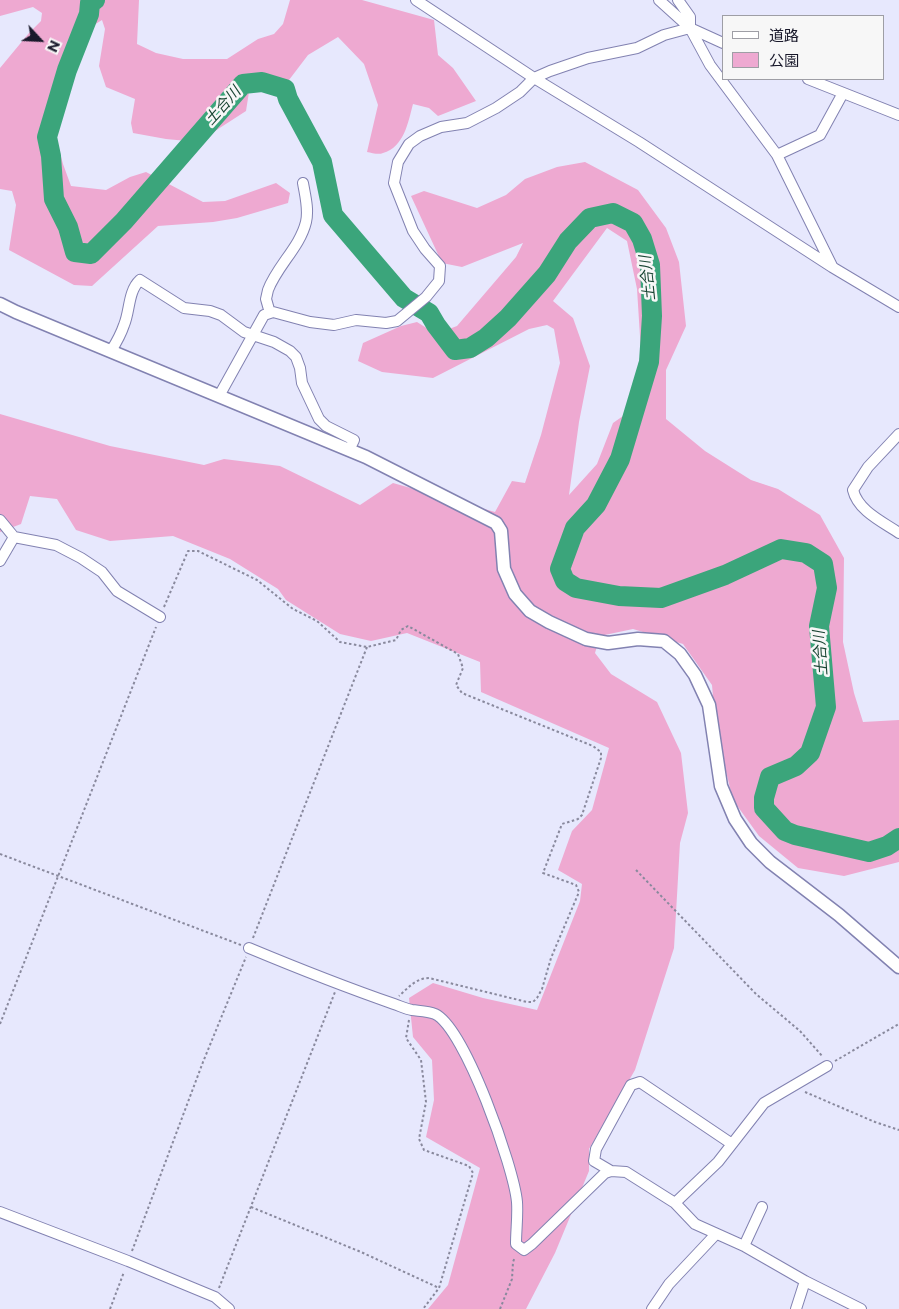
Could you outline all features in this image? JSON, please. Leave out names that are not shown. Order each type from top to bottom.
[{"type":"street","points":[[416,0],[534,78],[639,142],[832,267],[899,307]]},
{"type":"street","points":[[659,0],[690,28],[722,43]]},
{"type":"street","points":[[678,0],[690,17],[690,28],[710,65],[777,155],[832,267]]},
{"type":"street","points":[[219,396],[252,333],[264,315],[273,312],[310,322],[334,325],[356,320],[386,323],[397,321],[426,297],[439,281],[440,266],[413,231],[394,183],[398,162],[409,144],[420,136],[441,127],[467,123],[496,108],[520,92],[534,78],[550,71],[588,58],[637,48],[664,35],[690,28]]},
{"type":"street","points":[[811,80],[899,115]]},
{"type":"street","points":[[777,155],[820,135],[843,92]]},
{"type":"street","points":[[270,313],[266,299],[268,290],[300,236],[306,221],[307,201],[302,183]]},
{"type":"street","points":[[112,351],[124,324],[130,299],[136,284],[140,280],[184,308],[210,311],[222,315],[244,332],[252,333],[290,351],[296,357],[302,383],[319,419],[326,426],[354,440],[349,450]]},
{"type":"street","points":[[0,304],[349,450],[496,523],[501,531],[504,570],[514,594],[530,611],[549,622],[586,639],[608,643],[638,639],[664,641],[680,654],[695,676],[709,705],[720,786],[735,819],[751,843],[770,862],[839,914],[899,967]]},
{"type":"street","points":[[899,434],[868,466],[853,490],[856,500],[872,515],[899,533]]},
{"type":"street","points":[[0,520],[14,537],[56,545],[81,558],[102,572],[117,591],[160,617]]},
{"type":"street","points":[[0,561],[14,537]]},
{"type":"street","points":[[249,948],[338,984],[411,1010],[434,1013],[446,1022],[468,1058],[487,1102],[511,1171],[517,1202],[516,1244],[519,1248],[524,1250],[532,1244],[605,1173],[611,1171],[626,1172],[675,1203],[695,1224],[744,1246],[805,1281],[861,1309]]},
{"type":"street","points":[[675,1203],[718,1162],[764,1103],[828,1065]]},
{"type":"street","points":[[611,1171],[594,1161],[596,1149],[631,1085],[640,1082],[732,1144]]},
{"type":"street","points":[[744,1246],[762,1208]]},
{"type":"street","points":[[0,1212],[215,1297],[229,1309]]},
{"type":"street","points":[[652,1309],[669,1284],[716,1234]]},
{"type":"street","points":[[796,1309],[805,1281]]},
{"type":"path","points":[[0,1024],[183,559],[188,551],[198,552],[257,580],[293,609],[317,621],[340,642],[367,647],[396,640],[401,630],[408,626],[458,654],[463,668],[456,685],[462,693],[593,746],[601,752],[601,758],[582,815],[578,819],[562,824],[543,873],[576,885],[580,892],[551,958],[542,989],[537,998],[533,1002],[527,1002],[429,978],[422,978],[399,996],[394,1004]]},
{"type":"path","points":[[110,1309],[200,1071],[367,647]]},
{"type":"path","points":[[0,854],[249,948]]},
{"type":"path","points":[[636,870],[756,994],[800,1031],[828,1065],[899,1024]]},
{"type":"path","points":[[215,1297],[338,984]]},
{"type":"path","points":[[411,1010],[406,1038],[421,1060],[426,1102],[420,1139],[424,1150],[469,1166],[473,1173],[439,1288],[423,1309]]},
{"type":"path","points":[[795,1085],[801,1091],[899,1130]]},
{"type":"path","points":[[250,1206],[361,1252],[439,1288]]},
{"type":"path","points":[[500,1309],[512,1279],[513,1262],[519,1248]]},
{"type":"green space","points":[[0,0],[139,0],[137,44],[156,53],[183,59],[227,59],[258,39],[274,34],[283,24],[290,0],[362,0],[434,20],[438,55],[453,68],[476,101],[438,116],[429,108],[413,104],[404,133],[396,145],[381,154],[367,152],[378,105],[364,64],[338,37],[308,55],[289,80],[249,92],[246,111],[198,142],[133,133],[131,123],[135,99],[106,87],[99,66],[105,29],[102,20],[94,25],[54,130],[71,186],[106,190],[130,177],[146,172],[203,202],[225,201],[276,183],[290,193],[288,203],[237,218],[213,222],[158,226],[92,286],[74,285],[9,250],[16,205],[12,191],[0,189],[0,68],[41,21],[42,13],[33,7],[0,16]]},
{"type":"green space","points":[[585,162],[638,190],[666,228],[679,262],[686,326],[666,370],[666,419],[705,451],[751,480],[778,489],[820,515],[844,558],[843,642],[854,693],[863,722],[899,720],[899,862],[844,876],[798,868],[759,836],[733,800],[716,731],[712,685],[683,644],[633,629],[600,636],[595,653],[611,674],[657,702],[681,753],[688,813],[680,843],[674,948],[635,1070],[589,1149],[589,1171],[555,1253],[526,1309],[428,1309],[448,1285],[480,1168],[426,1137],[434,1100],[432,1060],[413,1037],[409,998],[433,983],[483,998],[537,1010],[580,901],[582,884],[558,870],[572,831],[592,810],[609,748],[481,692],[480,662],[407,633],[371,641],[340,634],[286,600],[278,589],[230,559],[173,536],[110,541],[76,530],[57,499],[30,496],[21,524],[0,532],[0,414],[110,446],[204,465],[224,459],[280,466],[360,505],[393,483],[495,512],[512,481],[525,483],[541,435],[560,363],[554,329],[547,325],[529,329],[433,378],[382,372],[358,361],[363,343],[401,326],[417,322],[436,334],[457,326],[516,257],[523,243],[462,267],[442,263],[411,196],[424,191],[477,208],[506,195],[525,179],[557,167]],"holes":[[[607,228],[627,241],[637,289],[641,352],[633,391],[623,416],[613,423],[597,464],[569,495],[579,422],[590,366],[573,318],[553,301]]]},
{"type":"waterway","name":"土合川","points":[[95,0],[90,3],[89,14],[67,70],[47,137],[51,156],[54,199],[68,227],[75,252],[91,254],[124,221],[243,84],[262,82],[285,89],[288,99],[322,162],[333,215],[404,298],[429,313],[455,350],[470,348],[486,338],[508,318],[547,274],[568,241],[590,218],[613,213],[633,223],[642,239],[650,265],[652,316],[649,362],[620,459],[596,505],[575,528],[560,569],[565,581],[576,588],[619,596],[661,598],[725,575],[781,549],[806,553],[823,564],[827,588],[819,626],[826,707],[810,753],[796,766],[770,777],[764,798],[764,808],[785,831],[869,852],[887,846],[899,838]]}]
